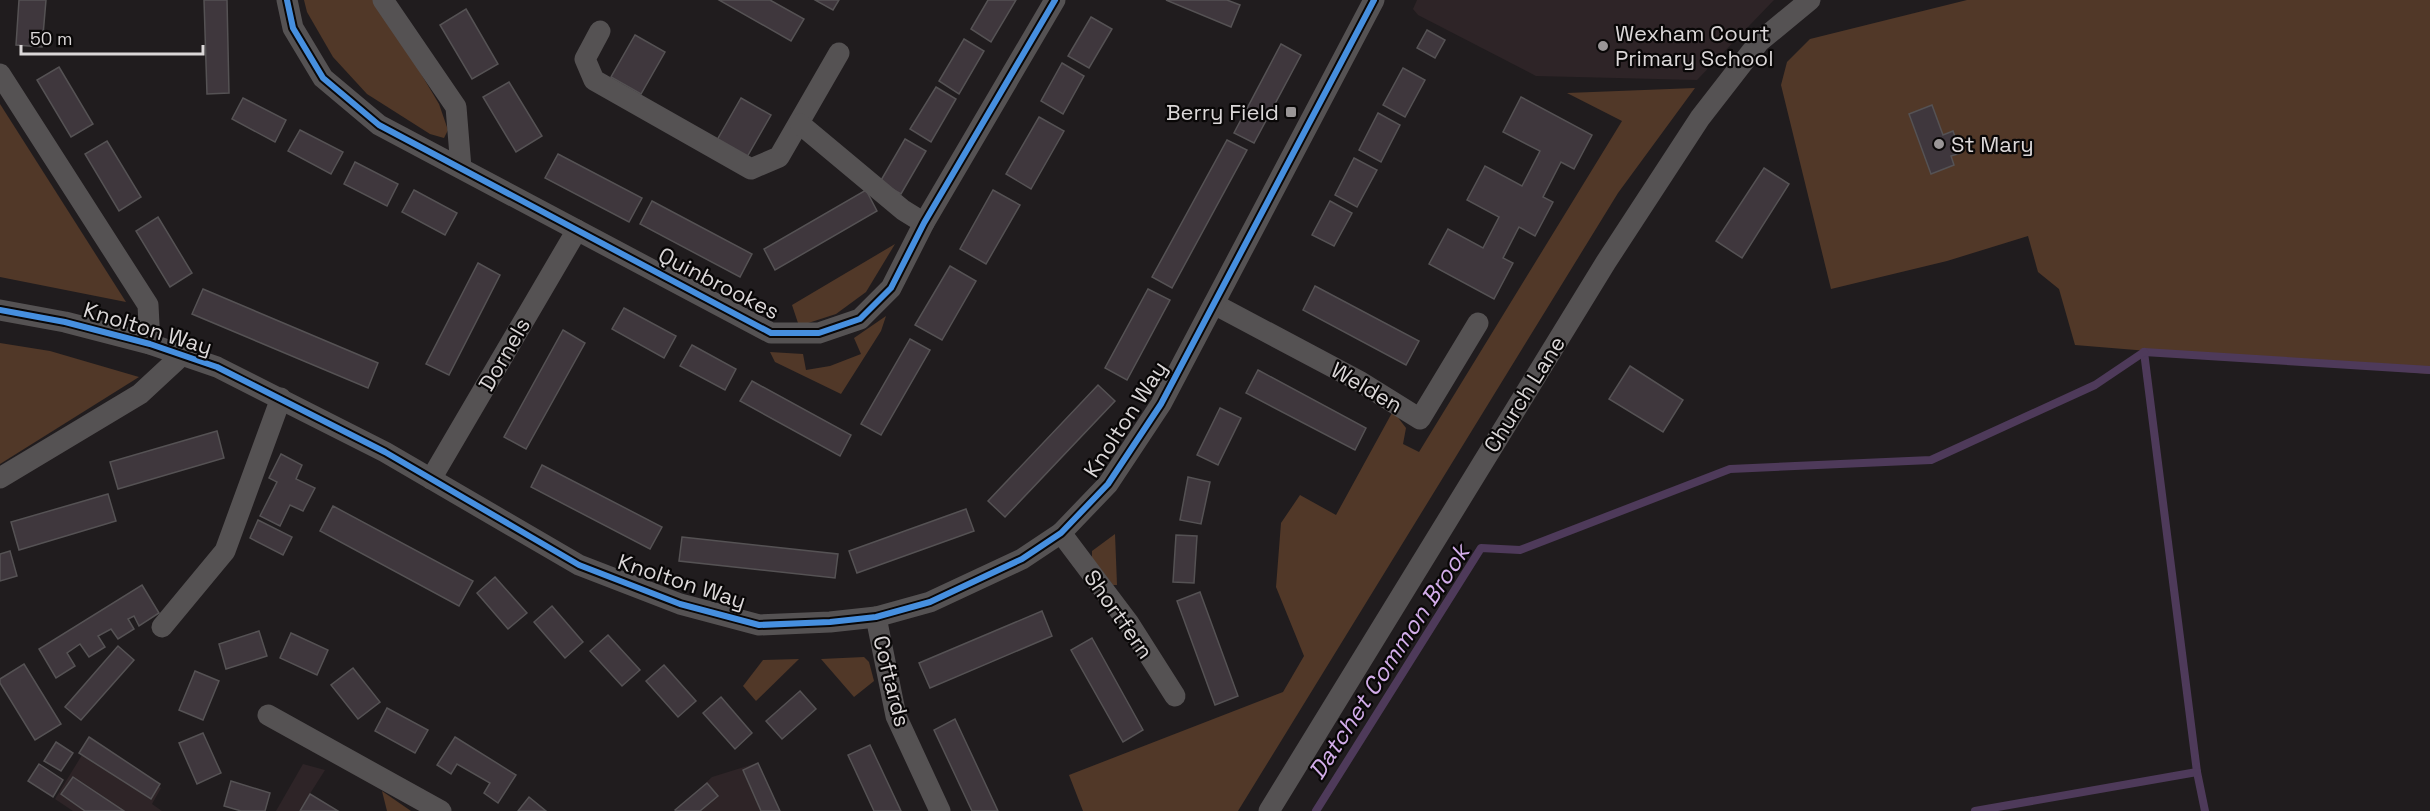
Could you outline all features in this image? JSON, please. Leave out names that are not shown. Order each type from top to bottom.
[{"type":"street","name":"Quinbrookes","points":[[286,0],[293,28],[322,78],[379,125],[771,333],[819,333],[860,319],[891,288],[924,223],[1054,0]]},
{"type":"street","points":[[383,0],[456,107],[461,168]]},
{"type":"street","name":"Church Lane","points":[[1269,811],[1606,261],[1700,117],[1759,42],[1810,0]]},
{"type":"street","name":"Knolton Way","points":[[0,310],[65,322],[150,344],[217,367],[385,452],[579,566],[680,604],[759,625],[830,622],[876,617],[930,602],[1022,559],[1061,533],[1108,483],[1161,404],[1370,1]]},
{"type":"street","points":[[600,31],[585,59],[594,80],[752,169],[779,157],[839,53]]},
{"type":"street","name":"Knolton Way","points":[[0,74],[148,304],[150,344]]},
{"type":"street","points":[[800,124],[903,210],[924,223]]},
{"type":"street","name":"Dornels","points":[[431,479],[577,230]]},
{"type":"street","name":"Welden","points":[[1214,304],[1359,381],[1420,419],[1478,323]]},
{"type":"street","name":"Knolton Way","points":[[0,478],[140,394],[181,356]]},
{"type":"street","points":[[162,627],[225,551],[281,398]]},
{"type":"street","name":"Shortfern","points":[[1061,533],[1128,622],[1176,696]]},
{"type":"street","name":"Coftards","points":[[876,617],[896,716],[940,811]]},
{"type":"street","points":[[268,715],[441,811]]},
{"type":"shaded area","points":[[304,0],[377,0],[439,104],[448,130],[444,138],[430,134],[367,94],[333,57],[307,12]]},
{"type":"shaded area","name":"Wexham Court Primary School","points":[[1417,0],[1774,0],[1697,80],[1536,76],[1418,15],[1413,9]]},
{"type":"shaded area","points":[[1967,0],[2430,0],[2430,374],[2075,345],[2059,289],[2038,272],[2028,236],[1947,261],[1831,289],[1781,85],[1787,62],[1810,39]]},
{"type":"shaded area","points":[[1695,88],[1618,193],[1238,811],[1083,811],[1069,775],[1283,692],[1304,656],[1276,587],[1281,523],[1300,495],[1336,515],[1393,411],[1406,428],[1403,444],[1419,452],[1622,121],[1567,93]]},
{"type":"shaded area","points":[[0,104],[126,302],[0,277]]},
{"type":"shaded area","points":[[895,244],[866,292],[836,314],[799,326],[792,305]]},
{"type":"shaded area","points":[[886,316],[881,331],[841,394],[775,362],[770,352],[803,354],[806,370],[830,366],[861,354],[854,338]]},
{"type":"shaded area","points":[[0,343],[50,351],[139,377],[0,464]]},
{"type":"shaded area","points":[[1115,534],[1117,585],[1113,585],[1092,558],[1092,551]]},
{"type":"shaded area","points":[[864,657],[869,662],[874,681],[854,697],[821,659]]},
{"type":"shaded area","points":[[799,659],[756,701],[743,686],[763,660]]},
{"type":"shaded area","points":[[90,742],[161,788],[152,804],[162,811],[73,811],[55,799]]},
{"type":"shaded area","points":[[757,763],[780,811],[676,811],[712,777]]},
{"type":"shaded area","points":[[303,764],[325,770],[299,811],[276,811]]},
{"type":"shaded area","points":[[382,791],[411,811],[387,811]]},
{"type":"building","points":[[19,0],[46,0],[42,47],[16,45]]},
{"type":"building","points":[[204,0],[227,0],[229,93],[207,94]]},
{"type":"building","points":[[719,0],[770,0],[804,19],[791,41]]},
{"type":"building","points":[[815,0],[839,0],[833,10]]},
{"type":"building","points":[[988,0],[1016,0],[991,42],[971,29]]},
{"type":"building","points":[[1166,0],[1227,0],[1240,5],[1231,27]]},
{"type":"building","points":[[466,9],[498,64],[472,79],[440,25]]},
{"type":"building","points":[[1091,17],[1112,29],[1089,68],[1068,56]]},
{"type":"building","points":[[1427,30],[1445,40],[1435,58],[1417,48]]},
{"type":"building","points":[[635,35],[665,52],[641,94],[611,77]]},
{"type":"building","points":[[964,39],[984,51],[959,94],[939,81]]},
{"type":"building","points":[[1281,44],[1301,55],[1254,143],[1234,133]]},
{"type":"building","points":[[1062,63],[1084,76],[1063,114],[1041,101]]},
{"type":"building","points":[[59,67],[93,124],[71,137],[37,80]]},
{"type":"building","points":[[1403,68],[1425,80],[1405,117],[1383,105]]},
{"type":"building","points":[[509,82],[542,136],[516,152],[483,97]]},
{"type":"building","points":[[936,87],[956,99],[931,142],[910,129]]},
{"type":"building","points":[[1521,97],[1592,135],[1574,169],[1561,162],[1543,197],[1553,202],[1535,236],[1519,227],[1503,258],[1513,263],[1494,299],[1429,264],[1448,229],[1483,248],[1499,217],[1467,200],[1485,166],[1522,186],[1540,151],[1503,132]]},
{"type":"building","points":[[243,98],[286,120],[275,142],[232,119]]},
{"type":"building","points":[[741,98],[771,115],[747,157],[717,140]]},
{"type":"building","name":"St Mary","points":[[1932,105],[1943,135],[1953,131],[1961,153],[1951,156],[1954,165],[1931,174],[1909,114]]},
{"type":"building","points":[[1378,113],[1400,125],[1381,162],[1359,150]]},
{"type":"building","points":[[1039,117],[1064,131],[1031,189],[1006,174]]},
{"type":"building","points":[[300,130],[343,152],[331,174],[288,151]]},
{"type":"building","points":[[905,139],[926,151],[901,194],[880,182]]},
{"type":"building","points":[[1227,140],[1247,150],[1172,288],[1152,277]]},
{"type":"building","points":[[107,141],[141,197],[119,211],[85,154]]},
{"type":"building","points":[[558,154],[642,198],[629,222],[545,178]]},
{"type":"building","points":[[1354,158],[1377,170],[1357,207],[1335,195]]},
{"type":"building","points":[[355,162],[398,184],[387,206],[344,184]]},
{"type":"building","points":[[1764,168],[1789,184],[1742,258],[1716,241]]},
{"type":"building","points":[[414,190],[457,213],[445,235],[402,212]]},
{"type":"building","points":[[866,190],[877,211],[775,270],[764,249]]},
{"type":"building","points":[[993,190],[1020,205],[986,264],[960,249]]},
{"type":"building","points":[[652,201],[752,254],[740,277],[640,224]]},
{"type":"building","points":[[1330,201],[1352,213],[1334,246],[1312,235]]},
{"type":"building","points":[[158,217],[192,273],[170,287],[136,231]]},
{"type":"building","points":[[478,263],[500,275],[449,375],[426,364]]},
{"type":"building","points":[[950,266],[976,281],[942,340],[915,325]]},
{"type":"building","points":[[1315,286],[1419,341],[1406,365],[1303,310]]},
{"type":"building","points":[[203,289],[378,363],[368,388],[192,314]]},
{"type":"building","points":[[1148,289],[1170,300],[1127,380],[1105,368]]},
{"type":"building","points":[[624,308],[676,336],[664,358],[612,329]]},
{"type":"building","points":[[563,330],[585,343],[526,449],[504,437]]},
{"type":"building","points":[[910,339],[930,350],[881,435],[861,424]]},
{"type":"building","points":[[692,345],[736,369],[725,390],[680,366]]},
{"type":"building","points":[[1630,366],[1683,400],[1663,432],[1609,399]]},
{"type":"building","points":[[1258,370],[1366,428],[1355,450],[1246,393]]},
{"type":"building","points":[[752,381],[851,435],[840,456],[740,401]]},
{"type":"building","points":[[1098,385],[1115,401],[1005,517],[988,501]]},
{"type":"building","points":[[1220,408],[1241,418],[1218,465],[1197,455]]},
{"type":"building","points":[[217,431],[224,458],[118,489],[110,462]]},
{"type":"building","points":[[281,454],[302,465],[296,479],[315,488],[303,511],[290,505],[280,526],[260,516],[277,482],[269,478]]},
{"type":"building","points":[[542,465],[662,527],[650,549],[531,487]]},
{"type":"building","points":[[1188,477],[1210,482],[1201,524],[1180,520]]},
{"type":"building","points":[[108,494],[116,521],[19,550],[11,522]]},
{"type":"building","points":[[333,506],[473,581],[459,606],[320,531]]},
{"type":"building","points":[[966,509],[974,531],[857,573],[849,551]]},
{"type":"building","points":[[258,520],[292,537],[283,555],[250,538]]},
{"type":"building","points":[[1176,535],[1197,536],[1194,583],[1173,582]]},
{"type":"building","points":[[682,537],[838,554],[835,578],[679,561]]},
{"type":"building","points":[[10,551],[17,576],[0,581],[0,554]]},
{"type":"building","points":[[495,577],[527,613],[508,629],[477,593]]},
{"type":"building","points":[[142,585],[159,613],[139,626],[134,616],[128,619],[134,629],[118,639],[111,629],[98,636],[105,647],[89,657],[80,644],[67,653],[75,666],[56,678],[39,649]]},
{"type":"building","points":[[1200,592],[1238,696],[1215,705],[1177,601]]},
{"type":"building","points":[[552,606],[583,642],[565,658],[534,622]]},
{"type":"building","points":[[1042,611],[1052,636],[930,688],[919,663]]},
{"type":"building","points":[[259,631],[267,656],[226,669],[219,644]]},
{"type":"building","points":[[291,633],[328,650],[317,675],[280,658]]},
{"type":"building","points":[[608,635],[640,670],[622,686],[590,651]]},
{"type":"building","points":[[1092,638],[1143,730],[1123,742],[1071,650]]},
{"type":"building","points":[[118,646],[134,660],[81,720],[65,707]]},
{"type":"building","points":[[24,664],[61,724],[35,740],[0,683],[0,679]]},
{"type":"building","points":[[664,665],[696,701],[678,717],[646,681]]},
{"type":"building","points":[[353,668],[380,702],[358,719],[331,685]]},
{"type":"building","points":[[195,671],[219,681],[203,720],[179,710]]},
{"type":"building","points":[[800,691],[816,709],[782,739],[766,721]]},
{"type":"building","points":[[721,697],[752,733],[735,749],[703,713]]},
{"type":"building","points":[[387,708],[428,730],[415,753],[375,731]]},
{"type":"building","points":[[955,719],[998,811],[972,811],[934,730]]},
{"type":"building","points":[[203,733],[221,773],[197,784],[179,743]]},
{"type":"building","points":[[89,737],[160,784],[151,799],[79,753]]},
{"type":"building","points":[[455,737],[516,775],[498,803],[484,793],[490,783],[457,764],[451,774],[437,765]]},
{"type":"building","points":[[56,742],[73,753],[61,771],[44,761]]},
{"type":"building","points":[[870,745],[901,811],[874,811],[848,755]]},
{"type":"building","points":[[758,763],[780,811],[761,811],[743,770]]},
{"type":"building","points":[[39,764],[63,780],[53,797],[28,781]]},
{"type":"building","points":[[73,777],[124,811],[85,811],[61,794]]},
{"type":"building","points":[[231,781],[270,793],[265,811],[241,811],[224,806]]},
{"type":"building","points":[[707,783],[718,796],[700,811],[675,810]]},
{"type":"building","points":[[310,794],[338,811],[300,811]]},
{"type":"building","points":[[529,797],[546,811],[518,811]]},
{"type":"waterway","points":[[2144,352],[2197,772]]},
{"type":"waterway","points":[[2144,352],[2430,370]]},
{"type":"waterway","name":"Datchet Common Brook","points":[[1316,811],[1481,548],[1520,550],[1730,469],[1931,460],[2095,385],[2144,352]]},
{"type":"waterway","points":[[1975,811],[2197,772],[2205,811]]},
{"type":"cycle path","points":[[287,0],[293,28],[323,78],[379,125],[771,333],[819,333],[860,319],[891,288],[924,223],[1055,0]]},
{"type":"cycle path","points":[[0,310],[65,322],[150,344],[217,367],[385,452],[579,565],[680,604],[759,625],[830,622],[876,617],[930,602],[1022,559],[1061,533],[1108,484],[1161,404],[1374,0]]},
{"type":"place","name":"Wexham Court Primary School","points":[[1603,46]]},
{"type":"place","name":"Berry Field","points":[[1291,112]]},
{"type":"place","name":"St Mary","points":[[1939,144]]}]
